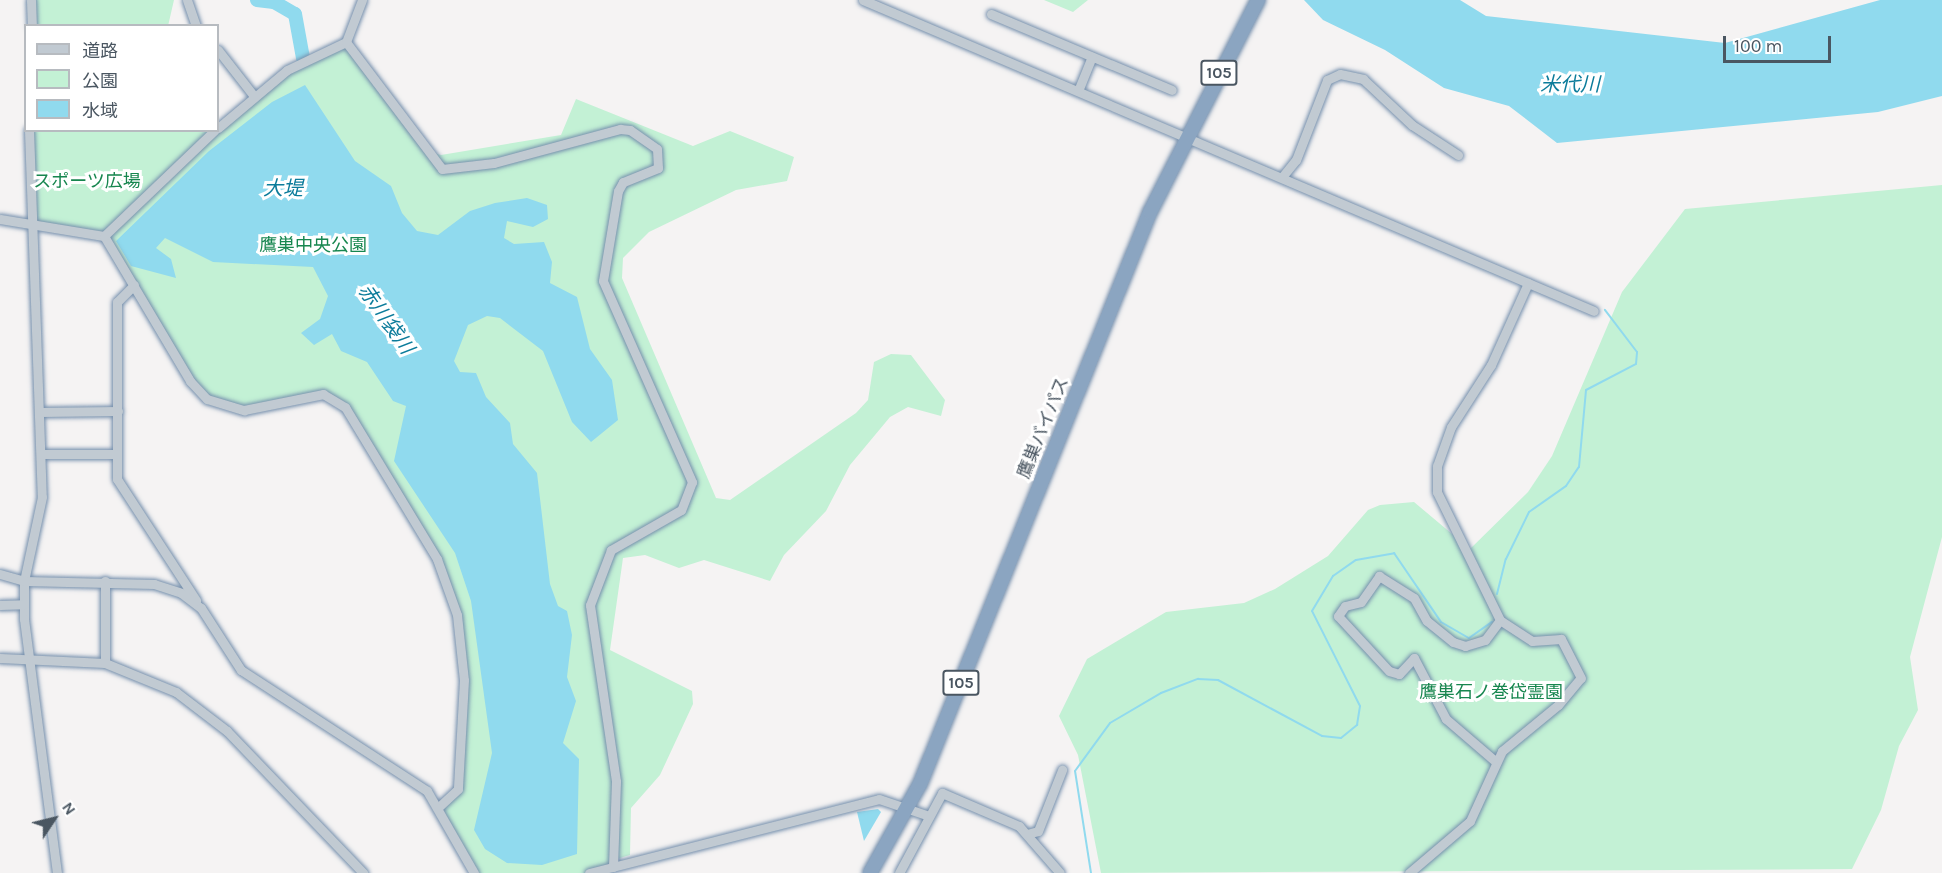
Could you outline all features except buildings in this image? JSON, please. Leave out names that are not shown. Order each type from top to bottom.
[{"type":"highway","name":"鷹巣バイパス","points":[[870,873],[910,806],[1150,212],[1186,137],[1255,5]]},
{"type":"street","points":[[32,0],[32,24]]},
{"type":"street","points":[[187,0],[195,24]]},
{"type":"street","points":[[219,126],[287,70],[346,42],[362,0]]},
{"type":"street","points":[[863,0],[1594,311]]},
{"type":"street","points":[[991,14],[1172,90]]},
{"type":"street","points":[[346,42],[442,169],[486,165],[620,129],[630,130],[657,148],[658,168],[623,182],[618,191],[603,281],[692,482],[681,510],[611,550],[590,605],[616,781],[613,867]]},
{"type":"street","points":[[219,51],[254,96]]},
{"type":"street","points":[[1078,91],[1092,57]]},
{"type":"street","points":[[1282,177],[1296,160],[1327,80],[1340,74],[1363,79],[1412,125],[1458,155]]},
{"type":"street","points":[[29,132],[30,222],[42,497],[24,581],[24,604],[57,873]]},
{"type":"street","points":[[104,236],[213,132]]},
{"type":"street","points":[[0,219],[30,222],[104,236],[190,381],[207,399],[235,410],[323,394],[335,396],[437,559],[457,615],[464,680],[458,789],[440,806]]},
{"type":"street","points":[[1409,873],[1470,821],[1495,761],[1581,678],[1561,639],[1532,641],[1500,620],[1437,492],[1437,466],[1451,427],[1491,365],[1528,283]]},
{"type":"street","points":[[134,285],[117,302],[117,479],[241,670],[419,785],[440,806],[459,855],[474,873]]},
{"type":"street","points":[[40,412],[118,411]]},
{"type":"street","points":[[41,454],[116,454]]},
{"type":"street","points":[[0,574],[24,581],[105,581],[154,584],[181,592],[201,608]]},
{"type":"street","points":[[1495,761],[1446,719],[1414,658],[1399,674],[1389,671],[1338,616],[1345,606],[1360,602],[1379,576],[1414,598],[1427,621],[1453,642],[1465,646],[1485,640],[1500,620]]},
{"type":"street","points":[[105,581],[105,663]]},
{"type":"street","points":[[0,605],[24,604]]},
{"type":"street","points":[[0,658],[105,663],[148,678],[202,711],[363,873]]},
{"type":"street","points":[[1027,834],[1038,831],[1062,770]]},
{"type":"street","points":[[899,873],[942,793],[1027,834],[1060,873]]},
{"type":"street","points":[[589,873],[879,799],[910,806],[929,816]]},
{"type":"green space","points":[[31,0],[174,0],[168,24],[32,24]]},
{"type":"green space","points":[[1044,0],[1088,0],[1073,12]]},
{"type":"green space","name":"鷹巣中央公園","points":[[346,42],[429,152],[441,155],[561,135],[576,99],[693,146],[730,131],[794,157],[787,181],[736,190],[649,232],[623,258],[622,278],[716,498],[730,500],[856,413],[868,400],[874,362],[891,354],[911,355],[945,400],[941,416],[908,407],[890,417],[850,465],[826,511],[784,555],[770,581],[704,560],[679,568],[645,555],[623,558],[610,650],[692,691],[693,704],[660,775],[631,808],[630,855],[613,860],[613,867],[589,873],[474,873],[440,806],[458,789],[461,645],[446,579],[335,396],[235,410],[196,389],[104,236],[30,223],[29,132],[219,132],[219,129],[267,84]]},
{"type":"green space","name":"鷹巣石ノ巻岱霊園","points":[[1942,185],[1942,537],[1910,657],[1918,710],[1899,746],[1881,810],[1852,869],[1101,873],[1078,755],[1059,716],[1087,659],[1166,612],[1244,603],[1275,589],[1328,556],[1368,510],[1380,505],[1414,502],[1470,549],[1528,492],[1552,456],[1622,292],[1685,209]]},
{"type":"water","name":"米代川","points":[[1304,0],[1460,0],[1486,16],[1725,43],[1880,0],[1942,0],[1942,96],[1878,112],[1557,143],[1509,106],[1444,88],[1385,50],[1323,20]]},
{"type":"water","name":"大堤","points":[[305,85],[355,161],[391,186],[402,213],[417,231],[438,235],[470,211],[495,203],[527,198],[547,205],[548,219],[533,227],[507,221],[504,238],[514,244],[544,242],[552,262],[550,283],[577,297],[590,349],[612,380],[618,420],[591,442],[572,422],[543,351],[500,318],[487,316],[468,325],[454,361],[460,372],[476,373],[486,397],[510,423],[513,444],[537,473],[550,584],[558,606],[567,611],[572,635],[567,677],[576,701],[563,743],[579,759],[577,854],[542,865],[507,863],[485,849],[474,830],[492,753],[471,601],[455,553],[394,461],[406,406],[393,401],[367,362],[341,351],[332,334],[314,345],[301,333],[320,319],[328,296],[313,267],[213,262],[165,238],[156,248],[171,259],[176,278],[131,266],[116,241],[209,151],[272,102]]},
{"type":"water","points":[[878,809],[881,812],[864,841],[857,812]]},
{"type":"waterway","name":"赤川袋川","points":[[257,0],[274,2],[295,14],[303,58]]},
{"type":"waterway","points":[[1497,594],[1506,559],[1529,512],[1566,486],[1579,467],[1586,390],[1636,364],[1637,352],[1605,310]]},
{"type":"waterway","points":[[1091,873],[1075,771],[1110,723],[1161,693],[1198,679],[1218,680],[1322,736],[1341,738],[1357,725],[1360,706],[1312,611],[1333,576],[1356,560],[1394,553],[1441,622],[1469,638],[1492,622]]},
{"type":"park label","name":"スポーツ広場","points":[[87,181]]}]
